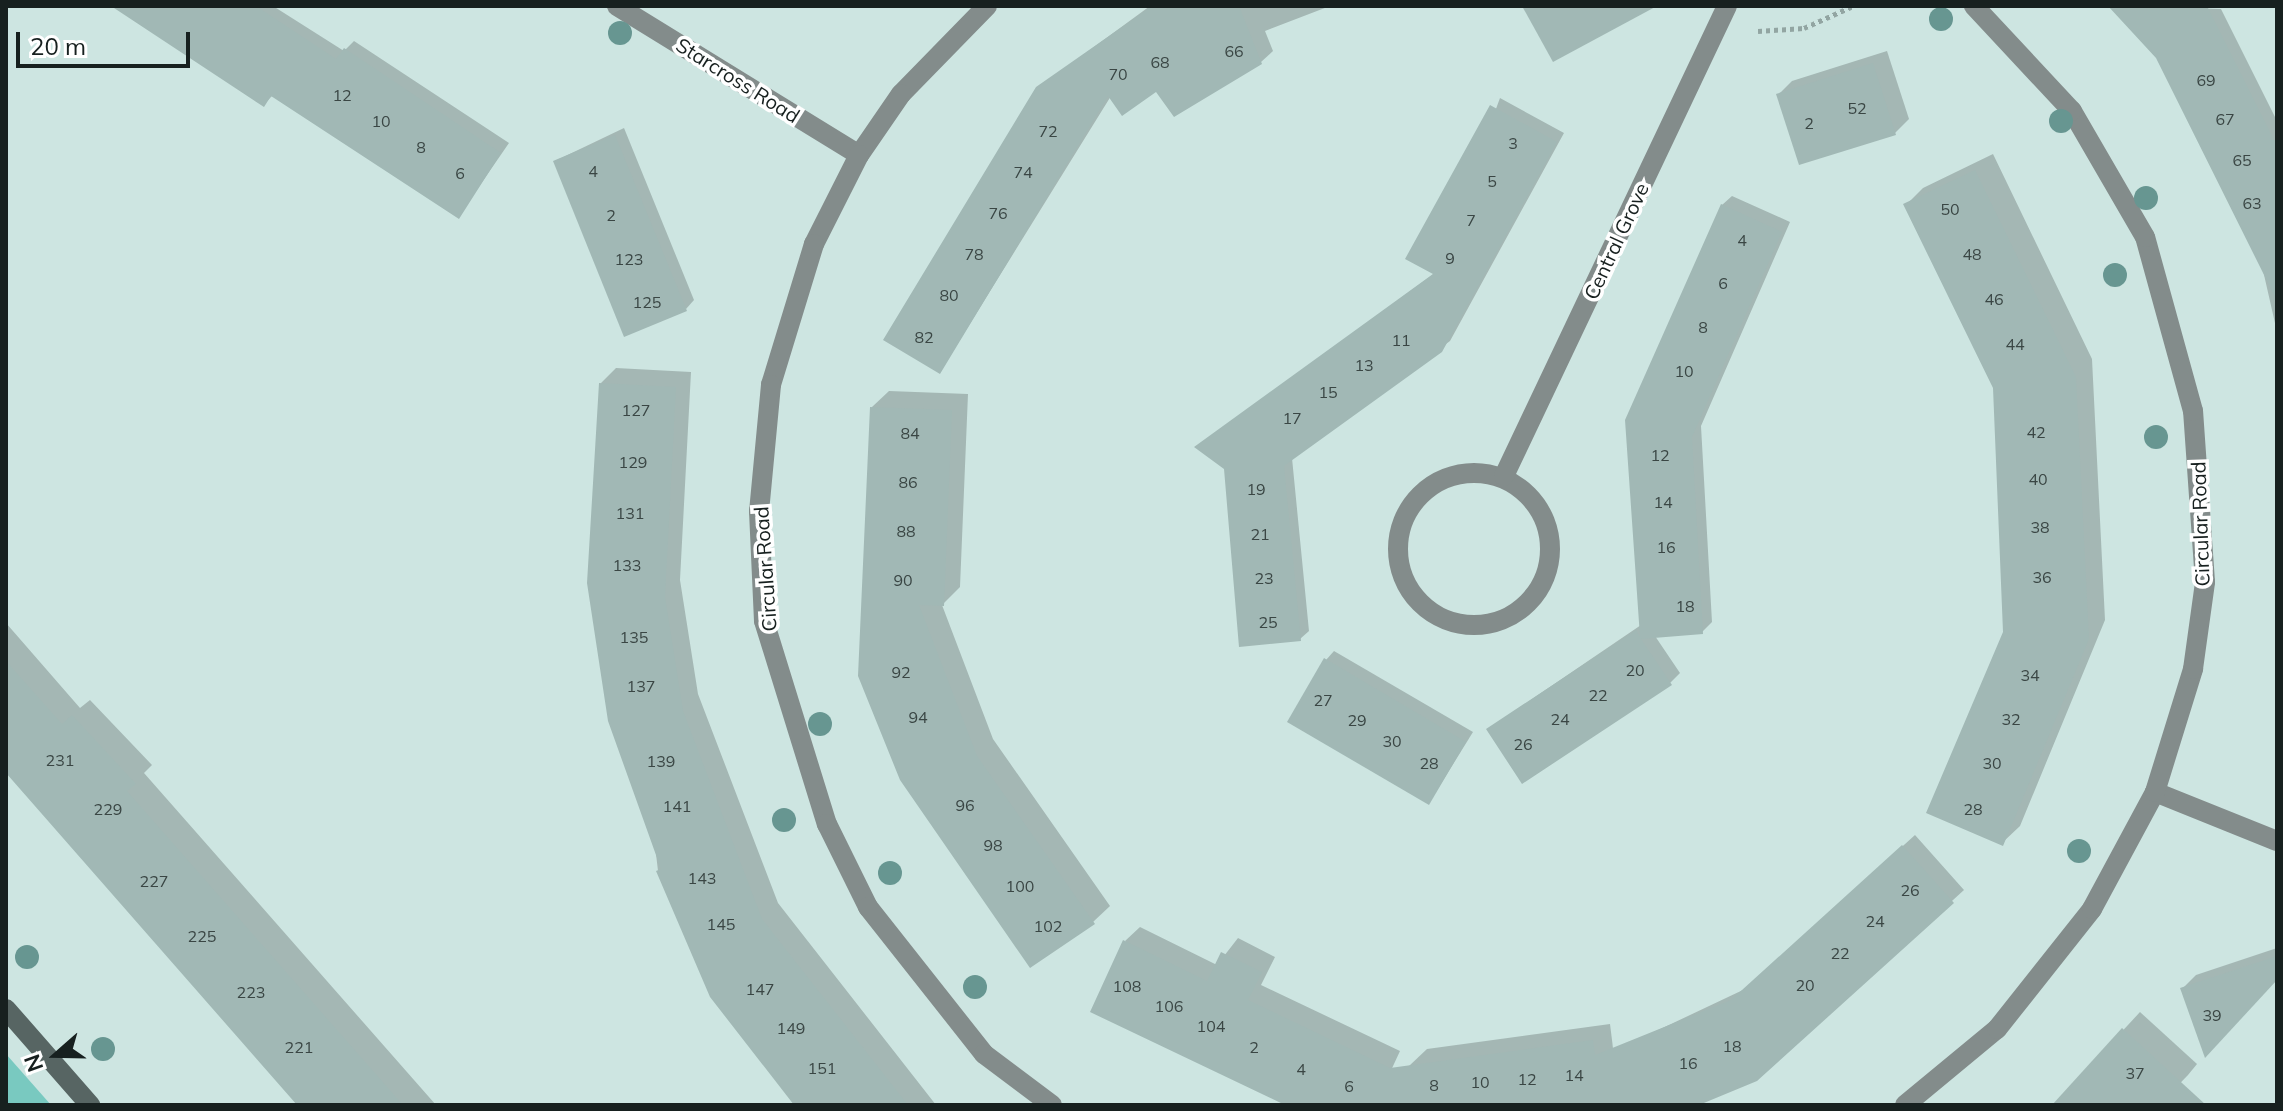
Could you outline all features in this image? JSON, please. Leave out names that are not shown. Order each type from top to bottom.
[{"type":"main road","points":[[6,1009],[90,1105]]},
{"type":"street","name":"Starcross Road","points":[[617,6],[859,155]]},
{"type":"street","name":"Circular Road","points":[[987,6],[901,94],[859,155],[814,244],[771,385],[759,511],[764,621],[827,824],[868,907],[984,1054],[1052,1105]]},
{"type":"street","name":"Central Grove","points":[[1504,476],[1727,6]]},
{"type":"street","name":"Circular Road","points":[[1905,1105],[2007,1017],[2092,909],[2155,792],[2193,669],[2205,582],[2193,411],[2174,325],[2145,237],[2112,169],[2016,43],[1974,6]]},
{"type":"street","points":[[1454,473],[1504,476],[1538,503],[1552,556],[1534,598],[1498,623],[1459,625],[1433,615],[1406,586],[1396,550],[1413,499],[1454,473]]},
{"type":"street","points":[[2155,792],[2277,841]]},
{"type":"path","points":[[1716,28],[1804,28],[1853,6]]},
{"type":"shaded area","points":[[6,1054],[51,1105],[6,1105]]},
{"type":"building","points":[[111,6],[256,6],[336,59],[344,48],[501,153],[459,219],[271,96],[264,107]]},
{"type":"building","points":[[1152,6],[1239,6],[1262,64],[1174,117],[1156,92],[1122,116],[1108,96],[940,374],[883,340],[1036,87]]},
{"type":"building","points":[[1522,6],[1657,6],[1553,62]]},
{"type":"building","points":[[2108,6],[2207,6],[2277,146],[2277,301],[2156,58]]},
{"type":"building","points":[[1873,63],[1896,135],[1799,165],[1776,94]]},
{"type":"building","points":[[1490,105],[1557,142],[1442,352],[1284,466],[1301,641],[1239,647],[1224,469],[1194,447],[1433,274],[1405,259]]},
{"type":"building","points":[[615,135],[687,311],[624,337],[553,161]]},
{"type":"building","points":[[1975,170],[2076,377],[2089,639],[2003,846],[1926,813],[2003,632],[1993,388],[1903,204]]},
{"type":"building","points":[[1721,204],[1782,232],[1692,437],[1703,634],[1641,639],[1672,685],[1522,784],[1486,729],[1636,630],[1640,637],[1625,420]]},
{"type":"building","points":[[599,383],[676,387],[665,597],[683,711],[762,919],[908,1105],[794,1105],[710,997],[656,871],[661,869],[608,721],[587,583]]},
{"type":"building","points":[[870,407],[952,410],[944,606],[919,605],[977,756],[1095,924],[1030,968],[900,780],[858,676]]},
{"type":"building","points":[[1324,658],[1466,742],[1429,805],[1287,722]]},
{"type":"building","points":[[6,661],[62,724],[72,715],[136,784],[127,791],[403,1105],[297,1105],[6,773]]},
{"type":"building","points":[[1902,845],[1954,903],[1757,1081],[1699,1105],[1285,1105],[1090,1012],[1123,940],[1207,981],[1221,952],[1262,972],[1248,1000],[1390,1068],[1593,1040],[1595,1055],[1731,1000]]},
{"type":"building","points":[[2277,956],[2277,980],[2205,1058],[2180,988]]},
{"type":"building","points":[[2122,1028],[2206,1105],[2052,1105]]}]
